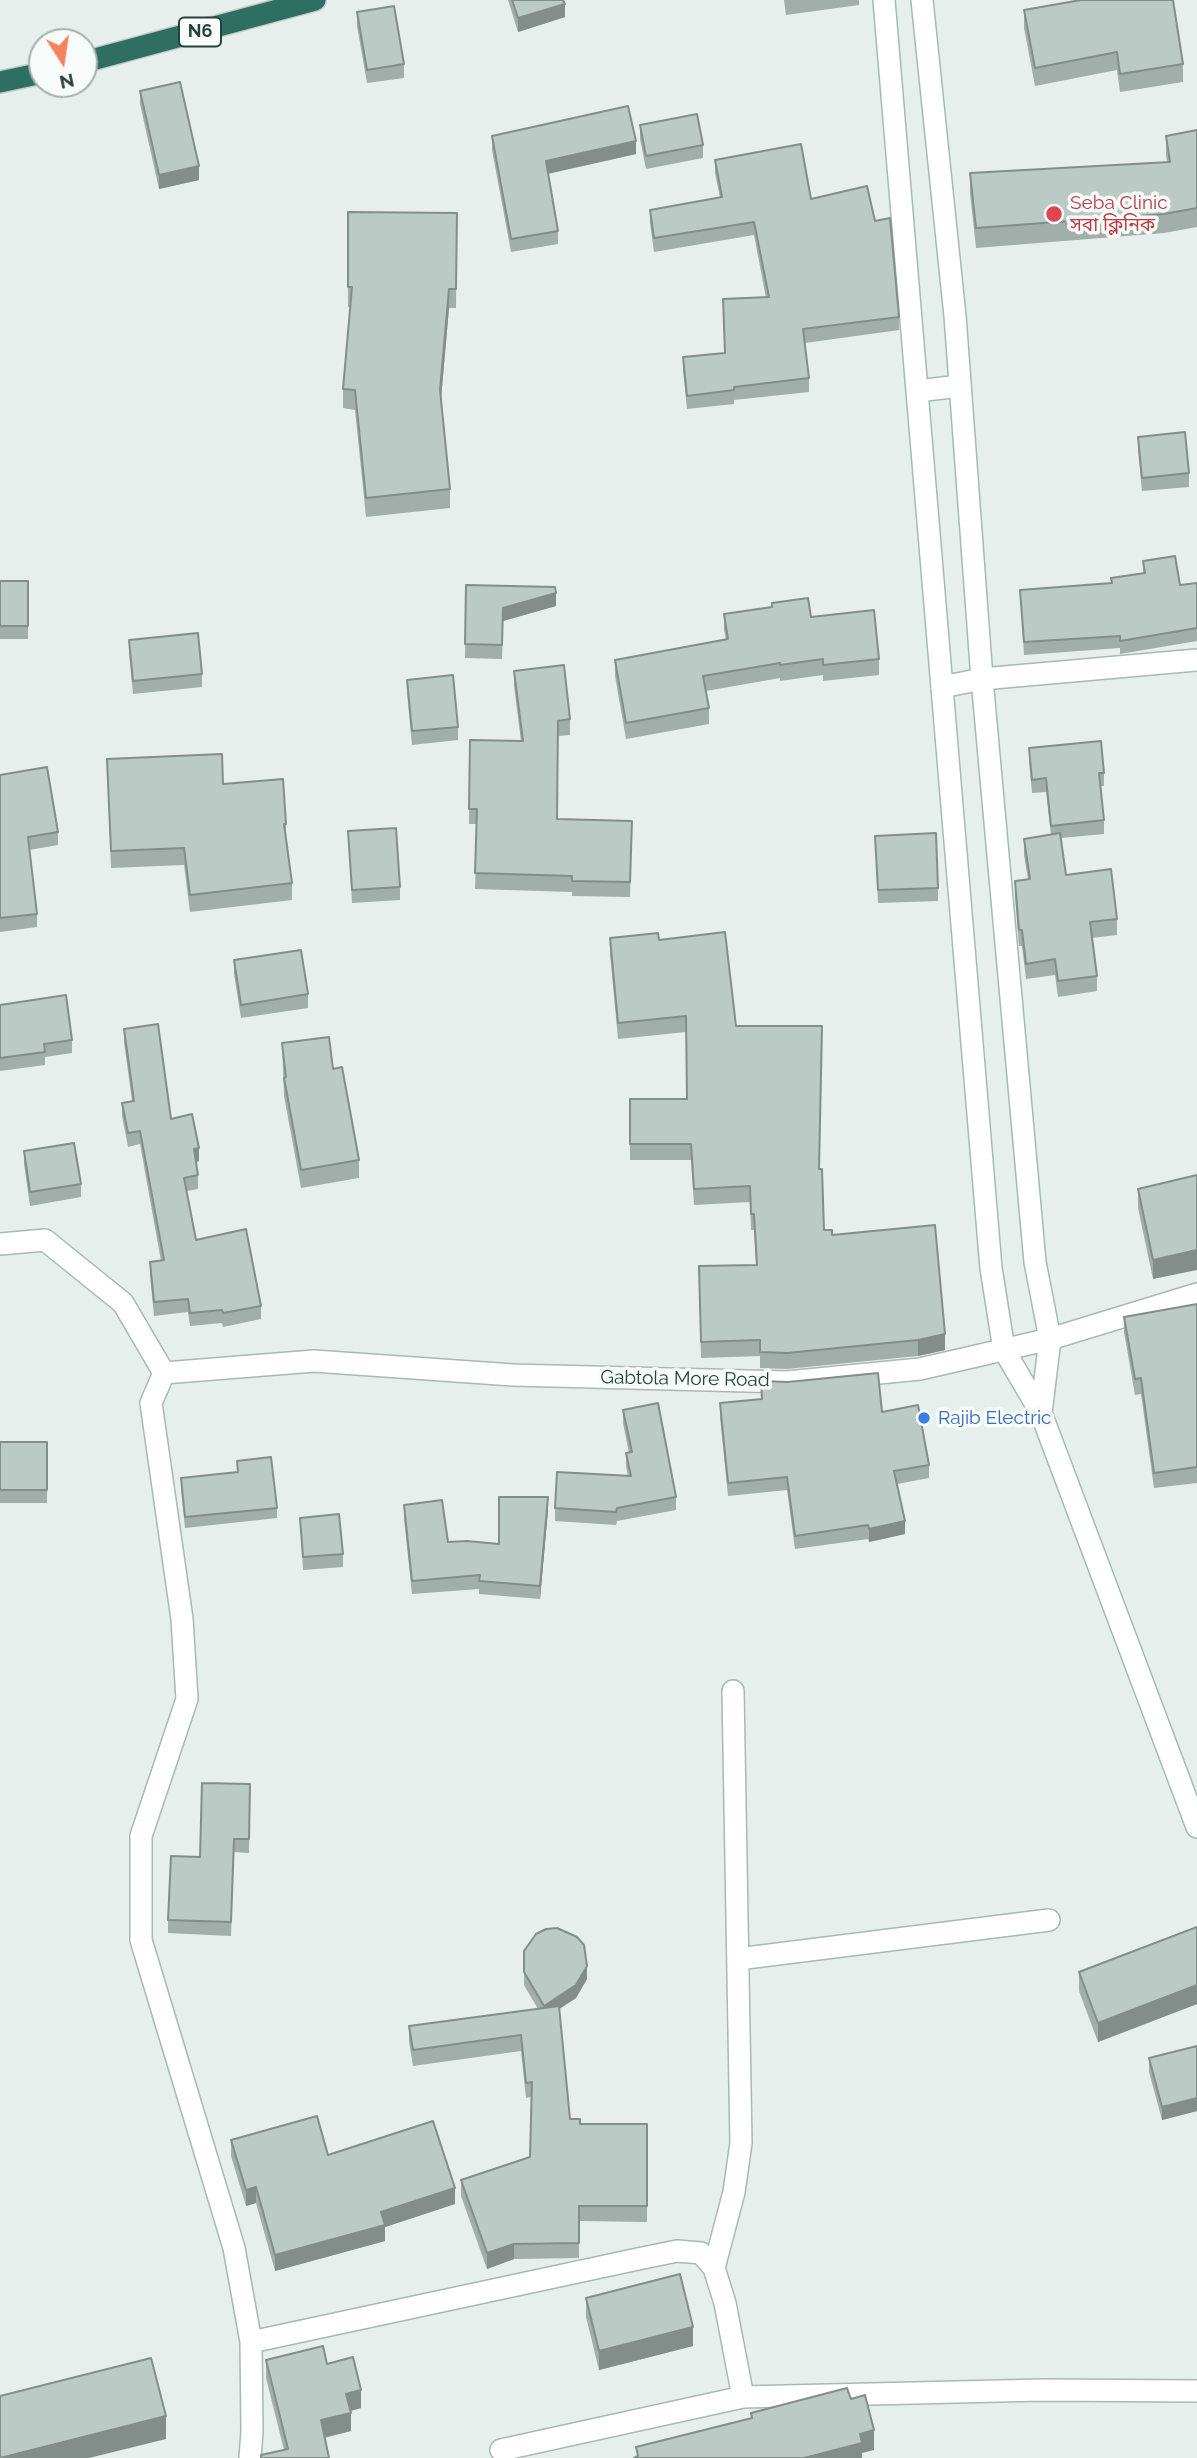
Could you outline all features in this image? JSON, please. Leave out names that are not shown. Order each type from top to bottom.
[{"type":"highway","name":"N6","points":[[98,58],[315,0]]},
{"type":"highway","points":[[0,82],[28,76]]},
{"type":"street","points":[[884,0],[991,1268],[1004,1350],[1041,1413],[1197,1827]]},
{"type":"street","points":[[922,0],[960,386],[982,679],[1035,1262],[1050,1339],[1041,1413]]},
{"type":"street","points":[[917,391],[960,386]]},
{"type":"street","points":[[942,687],[982,679],[1197,660]]},
{"type":"street","points":[[0,1244],[45,1241],[123,1303],[164,1373],[151,1403],[182,1619],[187,1699],[141,1836],[141,1940],[234,2248],[251,2342],[253,2431],[250,2458]]},
{"type":"street","name":"Gabtola More Road","points":[[164,1373],[314,1361],[513,1375],[787,1382],[920,1368],[1004,1350],[1050,1339],[1197,1294]]},
{"type":"street","points":[[714,2268],[734,2192],[741,2143],[733,1691]]},
{"type":"street","points":[[738,1959],[1049,1920]]},
{"type":"street","points":[[251,2342],[677,2252],[701,2253],[714,2268],[725,2303],[743,2397]]},
{"type":"street","points":[[501,2450],[743,2397],[1042,2390],[1197,2391]]},
{"type":"building","points":[[512,0],[563,0],[565,4],[518,18]]},
{"type":"building","points":[[1081,0],[1173,0],[1183,64],[1120,74],[1117,52],[1035,68],[1024,10]]},
{"type":"building","points":[[394,6],[404,64],[367,70],[357,12]]},
{"type":"building","points":[[180,82],[199,166],[159,175],[140,91]]},
{"type":"building","points":[[628,106],[636,141],[546,161],[558,231],[511,239],[492,136]]},
{"type":"building","points":[[697,114],[703,145],[646,156],[640,125]]},
{"type":"building","points":[[1197,130],[1197,208],[1164,214],[976,228],[970,173],[1170,162],[1166,136]]},
{"type":"building","points":[[801,144],[811,199],[867,186],[875,221],[890,218],[899,317],[803,329],[809,378],[687,396],[683,357],[725,353],[723,299],[769,297],[754,222],[654,238],[650,210],[722,197],[715,160]]},
{"type":"building","points":[[348,212],[457,213],[456,289],[449,289],[440,390],[450,489],[366,498],[355,390],[343,389],[352,287],[348,287]]},
{"type":"building","points":[[1185,432],[1189,473],[1142,478],[1138,437]]},
{"type":"building","points":[[1175,556],[1180,585],[1197,583],[1197,628],[1120,641],[1120,636],[1024,642],[1020,590],[1112,583],[1111,578],[1145,573],[1143,561]]},
{"type":"building","points":[[0,581],[28,581],[28,626],[0,626]]},
{"type":"building","points":[[466,585],[555,587],[556,593],[503,608],[502,645],[465,644]]},
{"type":"building","points":[[808,598],[811,617],[874,610],[879,659],[823,665],[823,659],[780,663],[703,676],[709,708],[626,723],[615,660],[728,639],[724,614],[772,607],[772,603]]},
{"type":"building","points":[[198,633],[202,674],[133,681],[129,640]]},
{"type":"building","points":[[564,665],[570,719],[558,721],[557,819],[632,821],[630,882],[572,881],[572,876],[475,873],[477,809],[469,809],[470,740],[523,741],[514,671]]},
{"type":"building","points":[[453,675],[458,727],[412,731],[407,680]]},
{"type":"building","points":[[1101,741],[1104,773],[1099,773],[1104,820],[1051,826],[1046,778],[1032,780],[1029,748]]},
{"type":"building","points":[[222,754],[223,784],[283,779],[284,824],[292,883],[190,895],[184,848],[111,851],[107,759]]},
{"type":"building","points":[[47,767],[58,832],[28,837],[37,914],[0,918],[0,775]]},
{"type":"building","points":[[396,828],[400,887],[352,890],[348,831]]},
{"type":"building","points":[[936,833],[938,888],[878,890],[875,836]]},
{"type":"building","points":[[1060,833],[1066,875],[1111,869],[1117,919],[1090,922],[1097,976],[1058,981],[1055,959],[1026,964],[1022,930],[1019,930],[1015,881],[1030,879],[1024,839]]},
{"type":"building","points":[[725,932],[736,1026],[822,1026],[819,1169],[822,1169],[824,1230],[832,1230],[832,1235],[935,1225],[945,1334],[918,1340],[787,1353],[760,1352],[760,1340],[701,1342],[699,1266],[757,1265],[750,1186],[694,1189],[691,1144],[630,1144],[630,1099],[687,1099],[686,1016],[618,1023],[610,938],[658,933],[659,940]]},
{"type":"building","points":[[301,950],[308,994],[241,1005],[234,960]]},
{"type":"building","points":[[66,995],[72,1040],[44,1044],[45,1052],[0,1058],[0,1005]]},
{"type":"building","points":[[158,1024],[171,1119],[192,1114],[199,1148],[194,1149],[198,1175],[184,1178],[196,1240],[246,1229],[261,1306],[223,1313],[222,1310],[190,1313],[188,1299],[154,1302],[150,1262],[164,1260],[140,1131],[128,1133],[122,1103],[134,1101],[124,1029]]},
{"type":"building","points":[[329,1037],[333,1069],[342,1067],[359,1160],[301,1170],[284,1078],[282,1043]]},
{"type":"building","points":[[74,1143],[81,1184],[30,1192],[24,1151]]},
{"type":"building","points":[[1197,1175],[1197,1250],[1153,1260],[1138,1189]]},
{"type":"building","points":[[1197,1304],[1197,1467],[1154,1473],[1141,1378],[1135,1379],[1124,1317]]},
{"type":"building","points":[[878,1373],[882,1412],[918,1405],[929,1465],[894,1471],[905,1521],[869,1529],[868,1525],[795,1536],[787,1477],[728,1483],[720,1403],[762,1399],[761,1381],[788,1382]]},
{"type":"building","points":[[658,1403],[676,1497],[617,1508],[616,1512],[555,1508],[557,1472],[631,1476],[626,1453],[632,1452],[623,1410]]},
{"type":"building","points":[[0,1442],[47,1442],[47,1490],[0,1490]]},
{"type":"building","points":[[271,1457],[277,1508],[185,1517],[181,1478],[238,1472],[237,1461]]},
{"type":"building","points":[[499,1497],[548,1497],[540,1586],[479,1581],[480,1575],[412,1581],[404,1505],[442,1500],[448,1542],[499,1544]]},
{"type":"building","points":[[339,1514],[343,1554],[303,1557],[300,1518]]},
{"type":"building","points":[[202,1783],[250,1784],[249,1839],[234,1839],[231,1922],[168,1920],[171,1856],[200,1857]]},
{"type":"building","points":[[1197,1927],[1197,1985],[1098,2023],[1079,1972]]},
{"type":"building","points":[[557,1928],[577,1937],[584,1945],[587,1966],[576,1985],[544,2006],[524,1972],[524,1951],[536,1934]]},
{"type":"building","points":[[559,2006],[570,2119],[580,2119],[580,2124],[647,2124],[647,2206],[579,2206],[579,2243],[514,2244],[487,2253],[461,2180],[530,2157],[532,2082],[526,2083],[521,2035],[413,2050],[409,2026]]},
{"type":"building","points":[[1197,2046],[1197,2098],[1162,2107],[1149,2058]]},
{"type":"building","points":[[317,2116],[328,2155],[433,2121],[455,2188],[381,2212],[385,2225],[275,2255],[256,2187],[246,2190],[231,2140]]},
{"type":"building","points":[[680,2274],[693,2327],[599,2351],[586,2298]]},
{"type":"building","points":[[323,2346],[327,2364],[353,2357],[361,2390],[346,2394],[351,2413],[321,2420],[329,2458],[261,2458],[261,2455],[288,2449],[266,2360]]},
{"type":"building","points":[[151,2358],[166,2416],[0,2458],[0,2396]]},
{"type":"building","points":[[847,2388],[851,2399],[865,2395],[874,2430],[860,2434],[862,2443],[804,2458],[634,2458],[638,2456],[636,2447],[752,2418],[751,2413]]},
{"type":"place","name":"Seba Clinic সবা ক্লিনিক","points":[[1054,214]]},
{"type":"place","name":"Rajib Electric","points":[[924,1418]]}]
